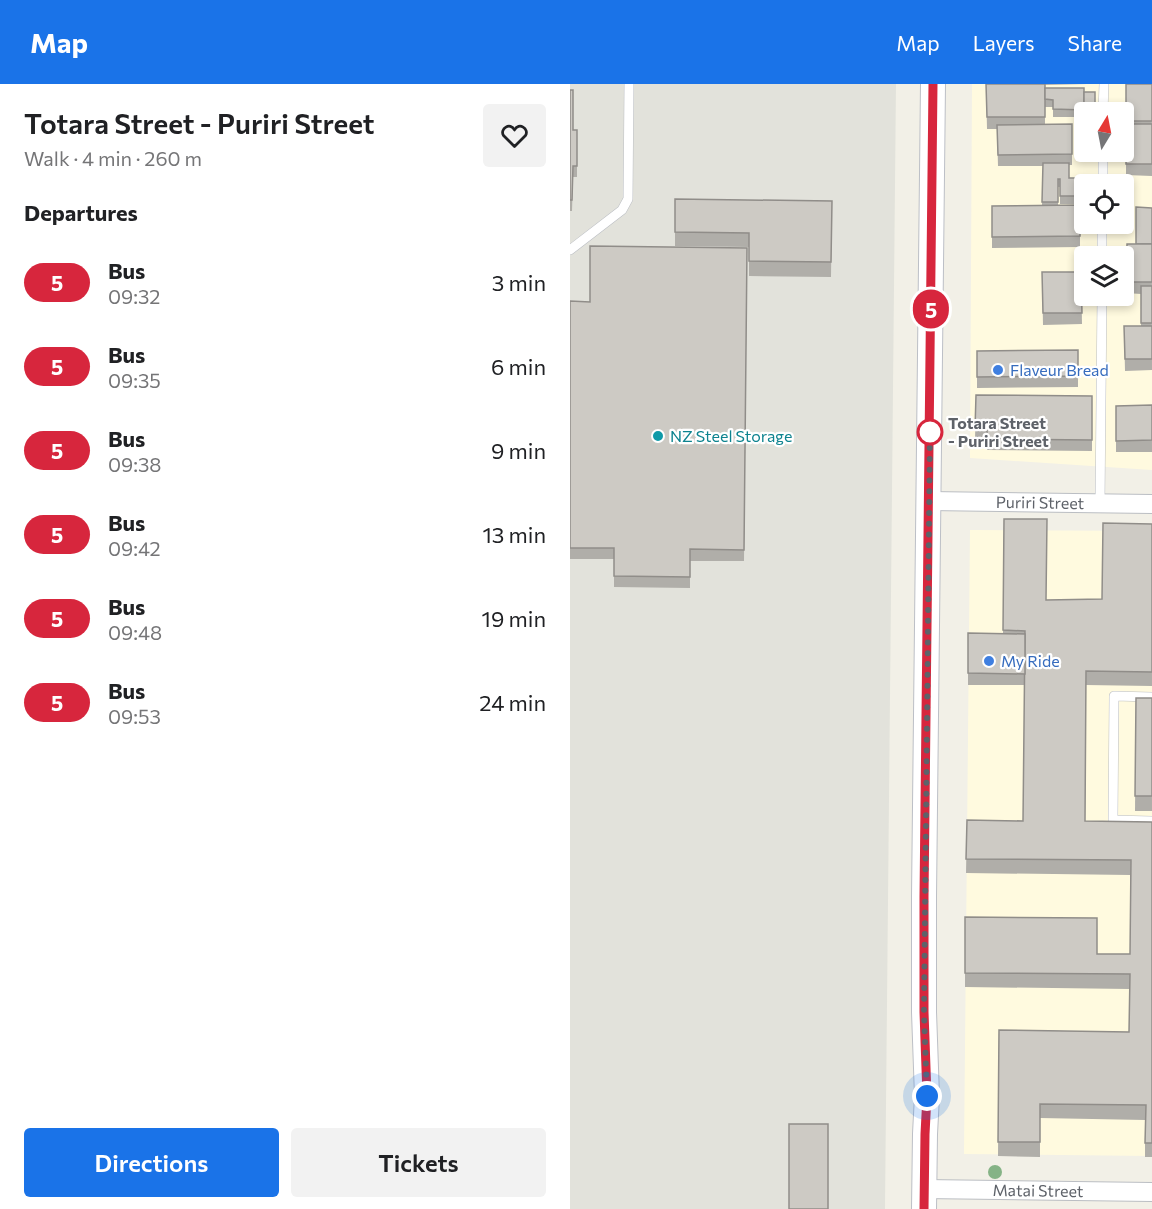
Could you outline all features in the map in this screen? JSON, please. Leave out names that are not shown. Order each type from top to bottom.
[{"type":"main road","points":[[924,1199],[927,1096],[924,1000],[933,84]]},
{"type":"street","name":"Puriri Street","points":[[929,501],[1152,504]]},
{"type":"street","name":"Matai Street","points":[[924,1199],[1152,1192]]},
{"type":"lane","points":[[570,250],[622,210],[628,200],[629,84]]},
{"type":"lane","points":[[1103,102],[1104,84]]},
{"type":"lane","points":[[1100,503],[1102,306]]},
{"type":"lane","points":[[1152,697],[1114,696],[1113,800],[1113,820],[1152,821]]},
{"type":"shaded area","points":[[570,84],[896,84],[885,1209],[570,1209]]},
{"type":"shaded area","points":[[972,84],[1152,84],[1152,470],[970,458]]},
{"type":"shaded area","points":[[970,530],[1152,531],[1152,1156],[964,1154]]},
{"type":"building","points":[[986,84],[1045,84],[1045,117],[987,117]]},
{"type":"building","points":[[1126,84],[1152,84],[1152,121],[1134,121],[1134,102],[1126,102]]},
{"type":"building","points":[[1045,88],[1084,88],[1084,102],[1074,102],[1074,110],[1053,109],[1053,100],[1045,99]]},
{"type":"building","points":[[570,90],[573,90],[573,130],[577,130],[577,166],[573,166],[572,200],[570,200]]},
{"type":"building","points":[[1084,92],[1095,92],[1095,102],[1084,102]]},
{"type":"building","points":[[1072,124],[1072,154],[998,155],[997,125]]},
{"type":"building","points":[[1134,124],[1152,124],[1152,164],[1126,164],[1126,162],[1134,162]]},
{"type":"building","points":[[1043,163],[1069,163],[1069,178],[1074,178],[1074,196],[1060,196],[1060,179],[1058,179],[1058,202],[1042,202]]},
{"type":"building","points":[[675,199],[832,201],[831,262],[749,261],[749,233],[675,232]]},
{"type":"building","points":[[1074,205],[1074,234],[1080,234],[1080,236],[992,237],[992,206]]},
{"type":"building","points":[[1136,207],[1152,208],[1152,244],[1136,244]]},
{"type":"building","points":[[1127,244],[1152,244],[1152,282],[1134,282],[1134,246],[1127,246]]},
{"type":"building","name":"NZ Steel Storage","points":[[590,246],[747,248],[744,550],[690,549],[690,577],[614,576],[614,548],[570,548],[570,301],[590,302]]},
{"type":"building","points":[[1042,272],[1074,272],[1074,306],[1082,306],[1082,313],[1043,313]]},
{"type":"building","points":[[1141,286],[1152,286],[1152,323],[1141,323]]},
{"type":"building","points":[[1124,326],[1152,326],[1152,359],[1125,359]]},
{"type":"building","points":[[1078,350],[1078,376],[977,377],[977,351]]},
{"type":"building","points":[[976,395],[1092,396],[1092,440],[987,439],[987,428],[975,429]]},
{"type":"building","points":[[1152,405],[1152,440],[1116,441],[1116,406]]},
{"type":"building","points":[[1004,519],[1047,519],[1046,600],[1102,599],[1103,523],[1152,524],[1152,672],[1086,671],[1085,821],[1152,822],[1152,1143],[1145,1143],[1146,1105],[1040,1104],[1040,1142],[998,1142],[999,1030],[1129,1032],[1130,974],[965,973],[965,917],[1097,918],[1097,954],[1130,954],[1131,860],[966,859],[967,820],[1023,821],[1025,631],[1003,630]]},
{"type":"building","points":[[968,633],[1025,634],[1025,674],[968,673]]},
{"type":"building","points":[[1136,698],[1152,698],[1152,796],[1135,796]]},
{"type":"building","points":[[789,1124],[828,1124],[828,1209],[789,1209]]},
{"type":"bus line","name":"5","points":[[924,1209],[927,1096],[924,897],[933,84]]},
{"type":"place","name":"Flaveur Bread","points":[[998,370]]},
{"type":"place","name":"Totara Street - Puriri Street","points":[[930,432]]},
{"type":"place","name":"NZ Steel Storage","points":[[658,436]]},
{"type":"place","name":"My Ride","points":[[989,661]]},
{"type":"route","points":[[927,1096],[924,1012],[930,432]]}]
